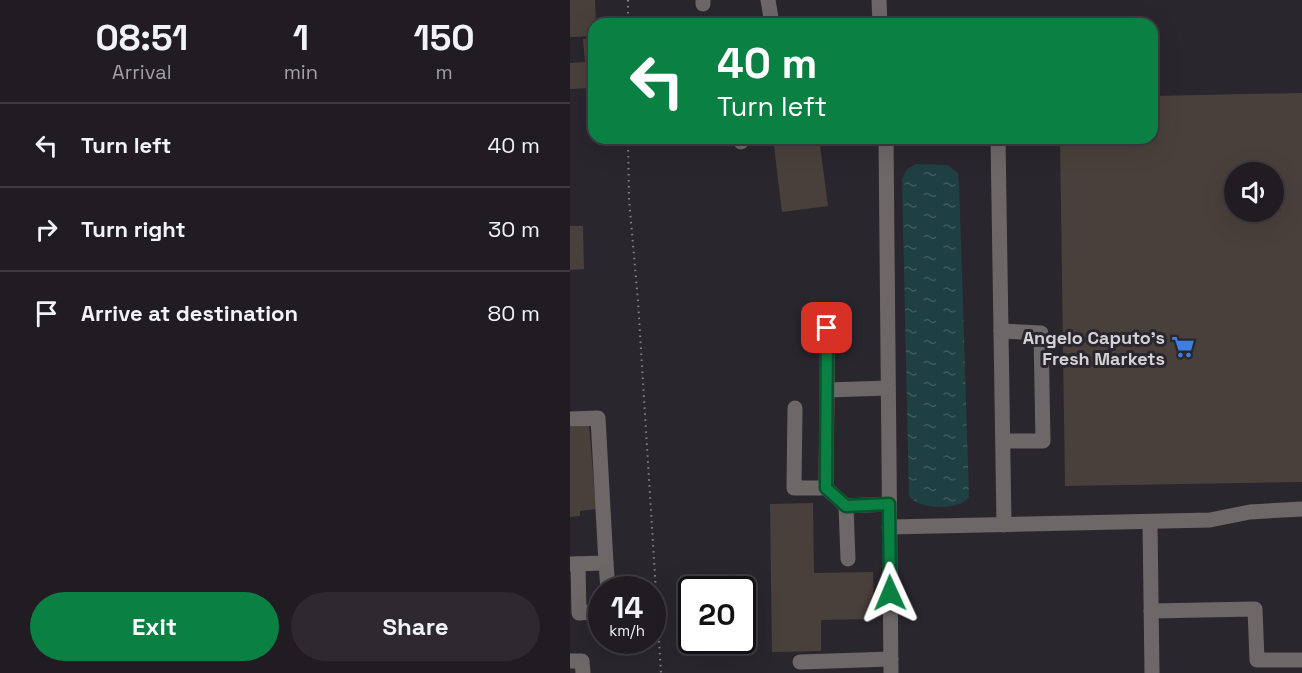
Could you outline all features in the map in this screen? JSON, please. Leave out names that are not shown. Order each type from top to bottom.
[{"type":"lane","points":[[768,0],[771,18]]},
{"type":"lane","points":[[879,0],[880,18]]},
{"type":"lane","points":[[800,662],[891,666],[886,144]]},
{"type":"lane","points":[[998,144],[1004,525]]},
{"type":"lane","points":[[826,488],[827,328]]},
{"type":"lane","points":[[1001,332],[1041,333],[1043,441],[1003,441]]},
{"type":"lane","points":[[827,390],[888,388]]},
{"type":"lane","points":[[795,408],[794,488],[826,488],[846,506],[889,504]]},
{"type":"lane","points":[[570,419],[598,418],[607,576]]},
{"type":"lane","points":[[846,506],[848,559]]},
{"type":"lane","points":[[889,527],[1150,523],[1210,520],[1250,512],[1302,509]]},
{"type":"lane","points":[[1150,523],[1152,673]]},
{"type":"lane","points":[[588,612],[579,613],[574,564],[606,563]]},
{"type":"lane","points":[[1151,611],[1255,609],[1257,660],[1302,660]]},
{"type":"lane","points":[[570,661],[582,661],[583,673]]},
{"type":"path","points":[[628,0],[628,18]]},
{"type":"path","points":[[628,144],[629,199],[638,301],[661,673]]},
{"type":"water","points":[[917,164],[948,165],[958,173],[959,182],[969,497],[964,502],[948,507],[921,504],[909,496],[902,179],[907,169]]},
{"type":"building","points":[[570,0],[595,0],[596,18],[588,18],[588,36],[570,37]]},
{"type":"building","points":[[583,39],[588,39],[588,88],[570,89],[570,63],[585,62]]},
{"type":"building","name":"Angelo Caputo's Fresh Markets","points":[[1302,93],[1302,482],[1065,486],[1060,144],[1158,144],[1158,96]]},
{"type":"building","points":[[774,144],[820,144],[828,206],[782,212]]},
{"type":"building","points":[[570,226],[583,226],[584,269],[570,270]]},
{"type":"building","points":[[589,425],[596,509],[580,511],[580,516],[570,517],[570,427]]},
{"type":"building","points":[[813,503],[814,573],[873,572],[874,619],[821,620],[821,651],[772,652],[770,504]]},
{"type":"place","name":"Angelo Caputo's Fresh Markets","points":[[1183,347]]},
{"type":"route","points":[[827,328],[826,488],[846,506],[889,504],[890,593]]}]
